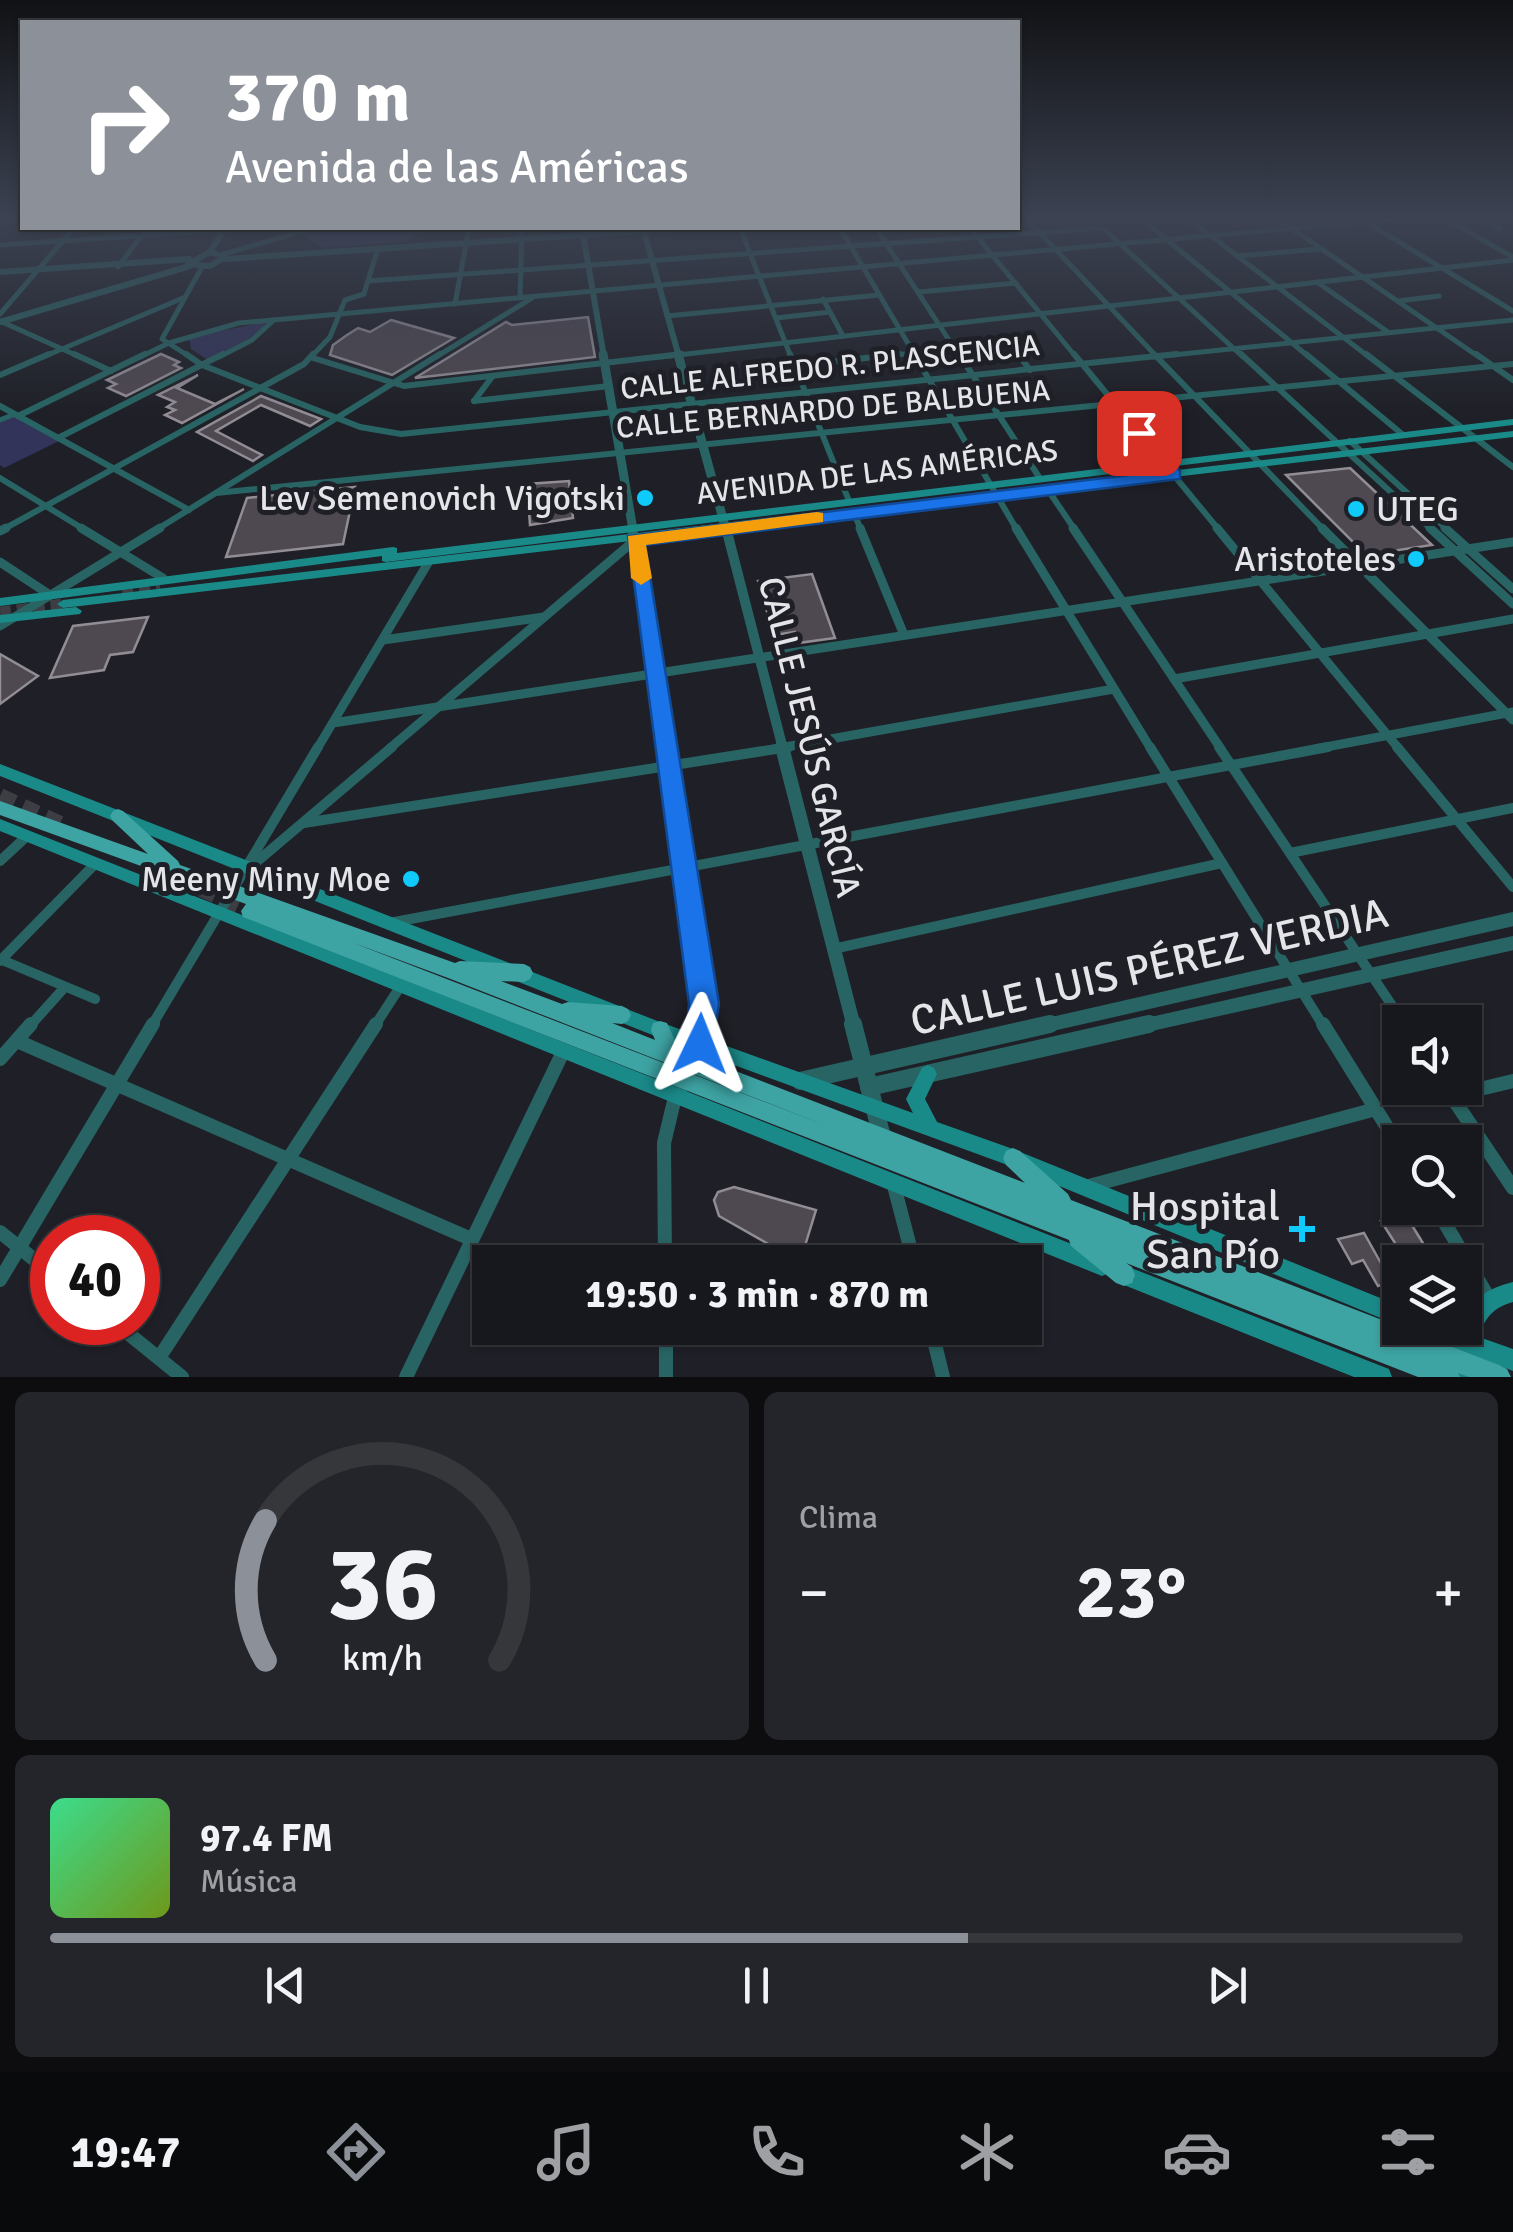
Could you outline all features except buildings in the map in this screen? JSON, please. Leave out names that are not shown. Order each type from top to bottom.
[{"type":"main road","name":"AVENIDA DE LAS AMÉRICAS","points":[[63,604],[422,563],[1040,477],[1513,422]]},
{"type":"main road","name":"AVENIDA DE LAS AMÉRICAS","points":[[725,522],[854,513],[1513,434]]},
{"type":"main road","name":"AVENIDA DE LAS AMÉRICAS","points":[[0,602],[485,544],[634,534]]},
{"type":"main road","name":"AVENIDA DE LAS AMÉRICAS","points":[[5,621],[315,581],[422,563]]},
{"type":"main road","points":[[0,770],[247,870],[524,973],[660,1030],[1013,1158],[1382,1309]]},
{"type":"main road","points":[[0,808],[234,890],[554,1011],[894,1183],[1381,1377]]},
{"type":"main road","points":[[118,816],[176,870]]},
{"type":"main road","points":[[0,824],[563,1052],[681,1074]]},
{"type":"main road","points":[[250,911],[1499,1377]]},
{"type":"main road","points":[[448,969],[524,973]]},
{"type":"main road","points":[[554,1011],[622,1015]]},
{"type":"main road","points":[[660,1030],[681,1074]]},
{"type":"main road","points":[[928,1074],[915,1100],[932,1130]]},
{"type":"main road","points":[[1013,1158],[1124,1275]]},
{"type":"main road","points":[[1462,1366],[1470,1325],[1490,1300],[1513,1292]]},
{"type":"main road","points":[[1443,1345],[1462,1366]]},
{"type":"main road","points":[[1326,1355],[1360,1377]]},
{"type":"main road","points":[[1462,1366],[1513,1360]]},
{"type":"street","points":[[1,315],[25,283]]},
{"type":"street","points":[[1,315],[114,283]]},
{"type":"street","points":[[169,343],[161,336],[192,283]]},
{"type":"street","points":[[0,531],[264,389],[313,358],[330,338],[345,300],[362,296],[367,283]]},
{"type":"street","points":[[455,304],[459,283]]},
{"type":"street","points":[[520,298],[521,283]]},
{"type":"street","points":[[592,283],[658,673],[668,767],[704,1004],[700,1044],[681,1074],[664,1143],[665,1245]]},
{"type":"street","points":[[0,420],[169,343],[218,327],[686,283]]},
{"type":"street","points":[[762,283],[849,501]]},
{"type":"street","points":[[872,283],[1065,610],[1386,1125]]},
{"type":"street","points":[[914,283],[1040,477]]},
{"type":"street","points":[[920,292],[1013,283]]},
{"type":"street","points":[[1016,283],[1513,887]]},
{"type":"street","points":[[1087,283],[1260,465],[1511,715]]},
{"type":"street","points":[[1164,283],[1513,604]]},
{"type":"street","points":[[1219,283],[1402,434]]},
{"type":"street","points":[[1273,283],[1513,467]]},
{"type":"street","points":[[313,358],[391,385],[1304,283]]},
{"type":"street","points":[[1319,283],[1388,332]]},
{"type":"street","points":[[1372,283],[1513,380]]},
{"type":"street","points":[[1466,283],[1513,312]]},
{"type":"street","name":"CALLE JESÚS GARCÍA","points":[[658,286],[725,522],[910,1245]]},
{"type":"street","points":[[667,316],[879,295]]},
{"type":"street","points":[[5,621],[534,296]]},
{"type":"street","points":[[1398,301],[1439,296]]},
{"type":"street","points":[[0,375],[183,298]]},
{"type":"street","points":[[823,299],[843,336]]},
{"type":"street","points":[[776,318],[830,312]]},
{"type":"street","points":[[1,315],[110,372]]},
{"type":"street","points":[[58,438],[261,335],[274,320]]},
{"type":"street","name":"CALLE ALFREDO R. PLASCENCIA","points":[[169,343],[202,366],[338,418],[373,430],[412,434],[1513,320]]},
{"type":"street","points":[[1007,339],[1030,370]]},
{"type":"street","points":[[796,366],[912,353]]},
{"type":"street","name":"CALLE BERNARDO DE BALBUENA","points":[[216,493],[1513,364]]},
{"type":"street","points":[[492,376],[474,401],[609,386]]},
{"type":"street","points":[[0,406],[189,510]]},
{"type":"street","points":[[1350,441],[1513,589]]},
{"type":"street","points":[[0,478],[124,550],[161,582]]},
{"type":"street","points":[[1048,490],[1391,1005]]},
{"type":"street","points":[[854,513],[904,635]]},
{"type":"street","points":[[247,870],[545,617],[634,534]]},
{"type":"street","points":[[334,724],[1513,542]]},
{"type":"street","points":[[0,562],[50,596]]},
{"type":"street","points":[[0,1280],[334,724],[422,563]]},
{"type":"street","points":[[383,640],[545,617]]},
{"type":"street","points":[[1174,679],[1513,619]]},
{"type":"street","points":[[304,823],[668,767],[1114,689]]},
{"type":"street","points":[[386,923],[1511,715]]},
{"type":"street","points":[[1290,853],[1513,808]]},
{"type":"street","points":[[0,861],[27,836]]},
{"type":"street","points":[[832,949],[1222,862]]},
{"type":"street","points":[[95,999],[1,961],[96,864]]},
{"type":"street","name":"CALLE LUIS PÉREZ VERDIA","points":[[800,1081],[1513,919]]},
{"type":"street","name":"CALLE LUIS PÉREZ VERDIA","points":[[869,1087],[1513,944]]},
{"type":"street","points":[[159,1358],[400,987]]},
{"type":"street","points":[[0,1060],[64,988]]},
{"type":"street","points":[[17,1040],[115,1087],[471,1239]]},
{"type":"street","points":[[406,1377],[563,1052]]},
{"type":"street","points":[[1482,1086],[1513,1081]]},
{"type":"street","points":[[1458,1105],[1513,1188]]},
{"type":"street","points":[[1085,1187],[1376,1109]]},
{"type":"street","points":[[1446,1225],[1490,1300]]},
{"type":"street","points":[[0,1232],[30,1256]]},
{"type":"street","points":[[143,1345],[182,1377]]},
{"type":"street","points":[[666,1345],[666,1377]]},
{"type":"street","points":[[936,1345],[944,1377]]},
{"type":"shaded area","points":[[267,322],[256,335],[208,360],[191,349],[189,337]]},
{"type":"shaded area","points":[[11,414],[59,441],[4,468],[0,465],[0,419]]},
{"type":"tunnel","points":[[122,590],[160,586]]},
{"type":"tunnel","points":[[0,612],[63,604]]},
{"type":"tunnel","points":[[0,796],[67,827]]},
{"type":"tunnel","points":[[178,878],[249,911]]},
{"type":"slow traffic","points":[[641,578],[635,540],[817,517]]},
{"type":"place","name":"Lev Semenovich Vigotski","points":[[645,498]]},
{"type":"place","name":"UTEG","points":[[1356,509]]},
{"type":"place","name":"Aristoteles","points":[[1416,559]]},
{"type":"place","name":"Meeny Miny Moe","points":[[411,879]]},
{"type":"place","name":"Hospital San Pío","points":[[1302,1229]]},
{"type":"route","points":[[700,1044],[704,1004],[668,767],[658,673],[635,540],[1174,475],[1139,433]]}]
